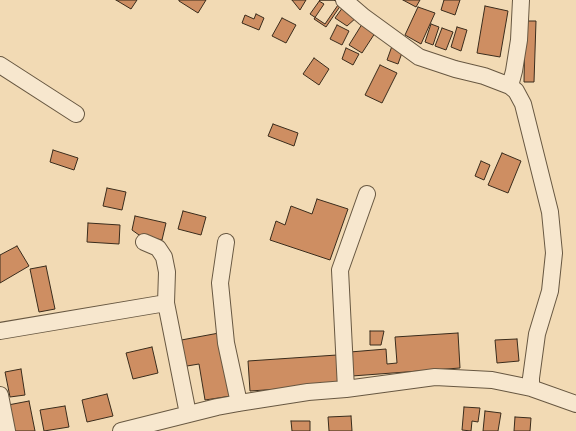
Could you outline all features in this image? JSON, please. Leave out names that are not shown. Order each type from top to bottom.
[{"type":"street","points":[[344,0],[364,17],[419,57],[455,69],[484,76],[510,86],[516,91],[523,104],[550,212],[554,253],[550,291],[537,334],[531,388]]},
{"type":"street","points":[[510,86],[519,40],[521,0]]},
{"type":"street","points":[[0,65],[76,114]]},
{"type":"street","points":[[346,388],[340,270],[367,194]]},
{"type":"street","points":[[144,242],[158,248],[164,256],[167,272],[166,303],[188,414]]},
{"type":"street","points":[[226,242],[220,282],[226,343],[239,403]]},
{"type":"street","points":[[0,331],[166,303]]},
{"type":"street","points":[[121,431],[239,403],[308,392],[434,377],[492,380],[531,388],[576,404]]},
{"type":"street","points":[[0,395],[7,431]]},
{"type":"building","points":[[116,0],[137,0],[131,9]]},
{"type":"building","points":[[179,0],[206,0],[198,13]]},
{"type":"building","points":[[292,0],[306,0],[300,10]]},
{"type":"building","points":[[320,0],[336,0],[340,2],[325,24],[310,14]]},
{"type":"building","points":[[334,0],[341,5],[326,27],[314,19],[324,4],[319,1]]},
{"type":"building","points":[[403,0],[420,0],[416,7]]},
{"type":"building","points":[[444,0],[460,0],[455,15],[441,10]]},
{"type":"building","points":[[485,6],[508,11],[500,57],[477,53]]},
{"type":"building","points":[[343,7],[357,17],[347,26],[335,18]]},
{"type":"building","points":[[418,7],[435,13],[421,44],[405,35]]},
{"type":"building","points":[[256,14],[264,18],[259,30],[242,23],[245,15],[254,19]]},
{"type":"building","points":[[282,18],[296,25],[286,43],[272,36]]},
{"type":"building","points":[[364,21],[377,30],[362,53],[349,45]]},
{"type":"building","points":[[525,21],[536,21],[534,82],[524,82]]},
{"type":"building","points":[[431,24],[439,27],[433,45],[425,42]]},
{"type":"building","points":[[337,25],[349,31],[342,45],[330,39]]},
{"type":"building","points":[[457,27],[467,30],[461,51],[451,47]]},
{"type":"building","points":[[442,28],[453,32],[446,50],[435,46]]},
{"type":"building","points":[[392,46],[403,50],[398,64],[387,60]]},
{"type":"building","points":[[346,48],[359,54],[353,65],[342,59]]},
{"type":"building","points":[[314,58],[329,69],[319,85],[303,74]]},
{"type":"building","points":[[380,65],[397,73],[382,103],[365,95]]},
{"type":"building","points":[[273,124],[298,133],[294,146],[268,136]]},
{"type":"building","points":[[53,150],[78,158],[74,170],[50,162]]},
{"type":"building","points":[[502,153],[521,161],[508,193],[488,185]]},
{"type":"building","points":[[481,161],[490,165],[484,180],[475,176]]},
{"type":"building","points":[[107,188],[126,192],[122,210],[103,206]]},
{"type":"building","points":[[317,199],[348,209],[330,260],[270,240],[276,221],[285,225],[291,206],[312,214]]},
{"type":"building","points":[[183,211],[206,217],[201,235],[178,229]]},
{"type":"building","points":[[135,216],[166,223],[162,240],[139,235],[132,230]]},
{"type":"building","points":[[88,223],[120,225],[119,244],[87,242]]},
{"type":"building","points":[[17,246],[29,266],[0,283],[0,255]]},
{"type":"building","points":[[46,266],[55,309],[39,312],[30,269]]},
{"type":"building","points":[[370,331],[384,331],[381,345],[370,345]]},
{"type":"building","points":[[219,333],[231,396],[205,400],[199,364],[181,367],[176,341]]},
{"type":"building","points":[[458,333],[460,368],[352,376],[350,352],[386,349],[387,364],[397,363],[395,337]]},
{"type":"building","points":[[517,339],[519,361],[497,363],[495,340]]},
{"type":"building","points":[[152,347],[158,373],[133,379],[126,353]]},
{"type":"building","points":[[337,355],[339,385],[250,391],[248,361]]},
{"type":"building","points":[[21,369],[25,395],[10,397],[5,372]]},
{"type":"building","points":[[107,394],[113,416],[87,422],[82,400]]},
{"type":"building","points":[[29,401],[35,431],[13,431],[8,405]]},
{"type":"building","points":[[65,406],[69,427],[44,431],[40,410]]},
{"type":"building","points":[[464,407],[480,408],[478,422],[472,421],[471,431],[462,430]]},
{"type":"building","points":[[485,411],[501,413],[498,431],[483,431]]},
{"type":"building","points":[[351,416],[352,431],[329,431],[328,417]]},
{"type":"building","points":[[515,417],[531,418],[530,431],[514,431]]},
{"type":"building","points":[[291,421],[310,421],[310,431],[292,431]]}]
